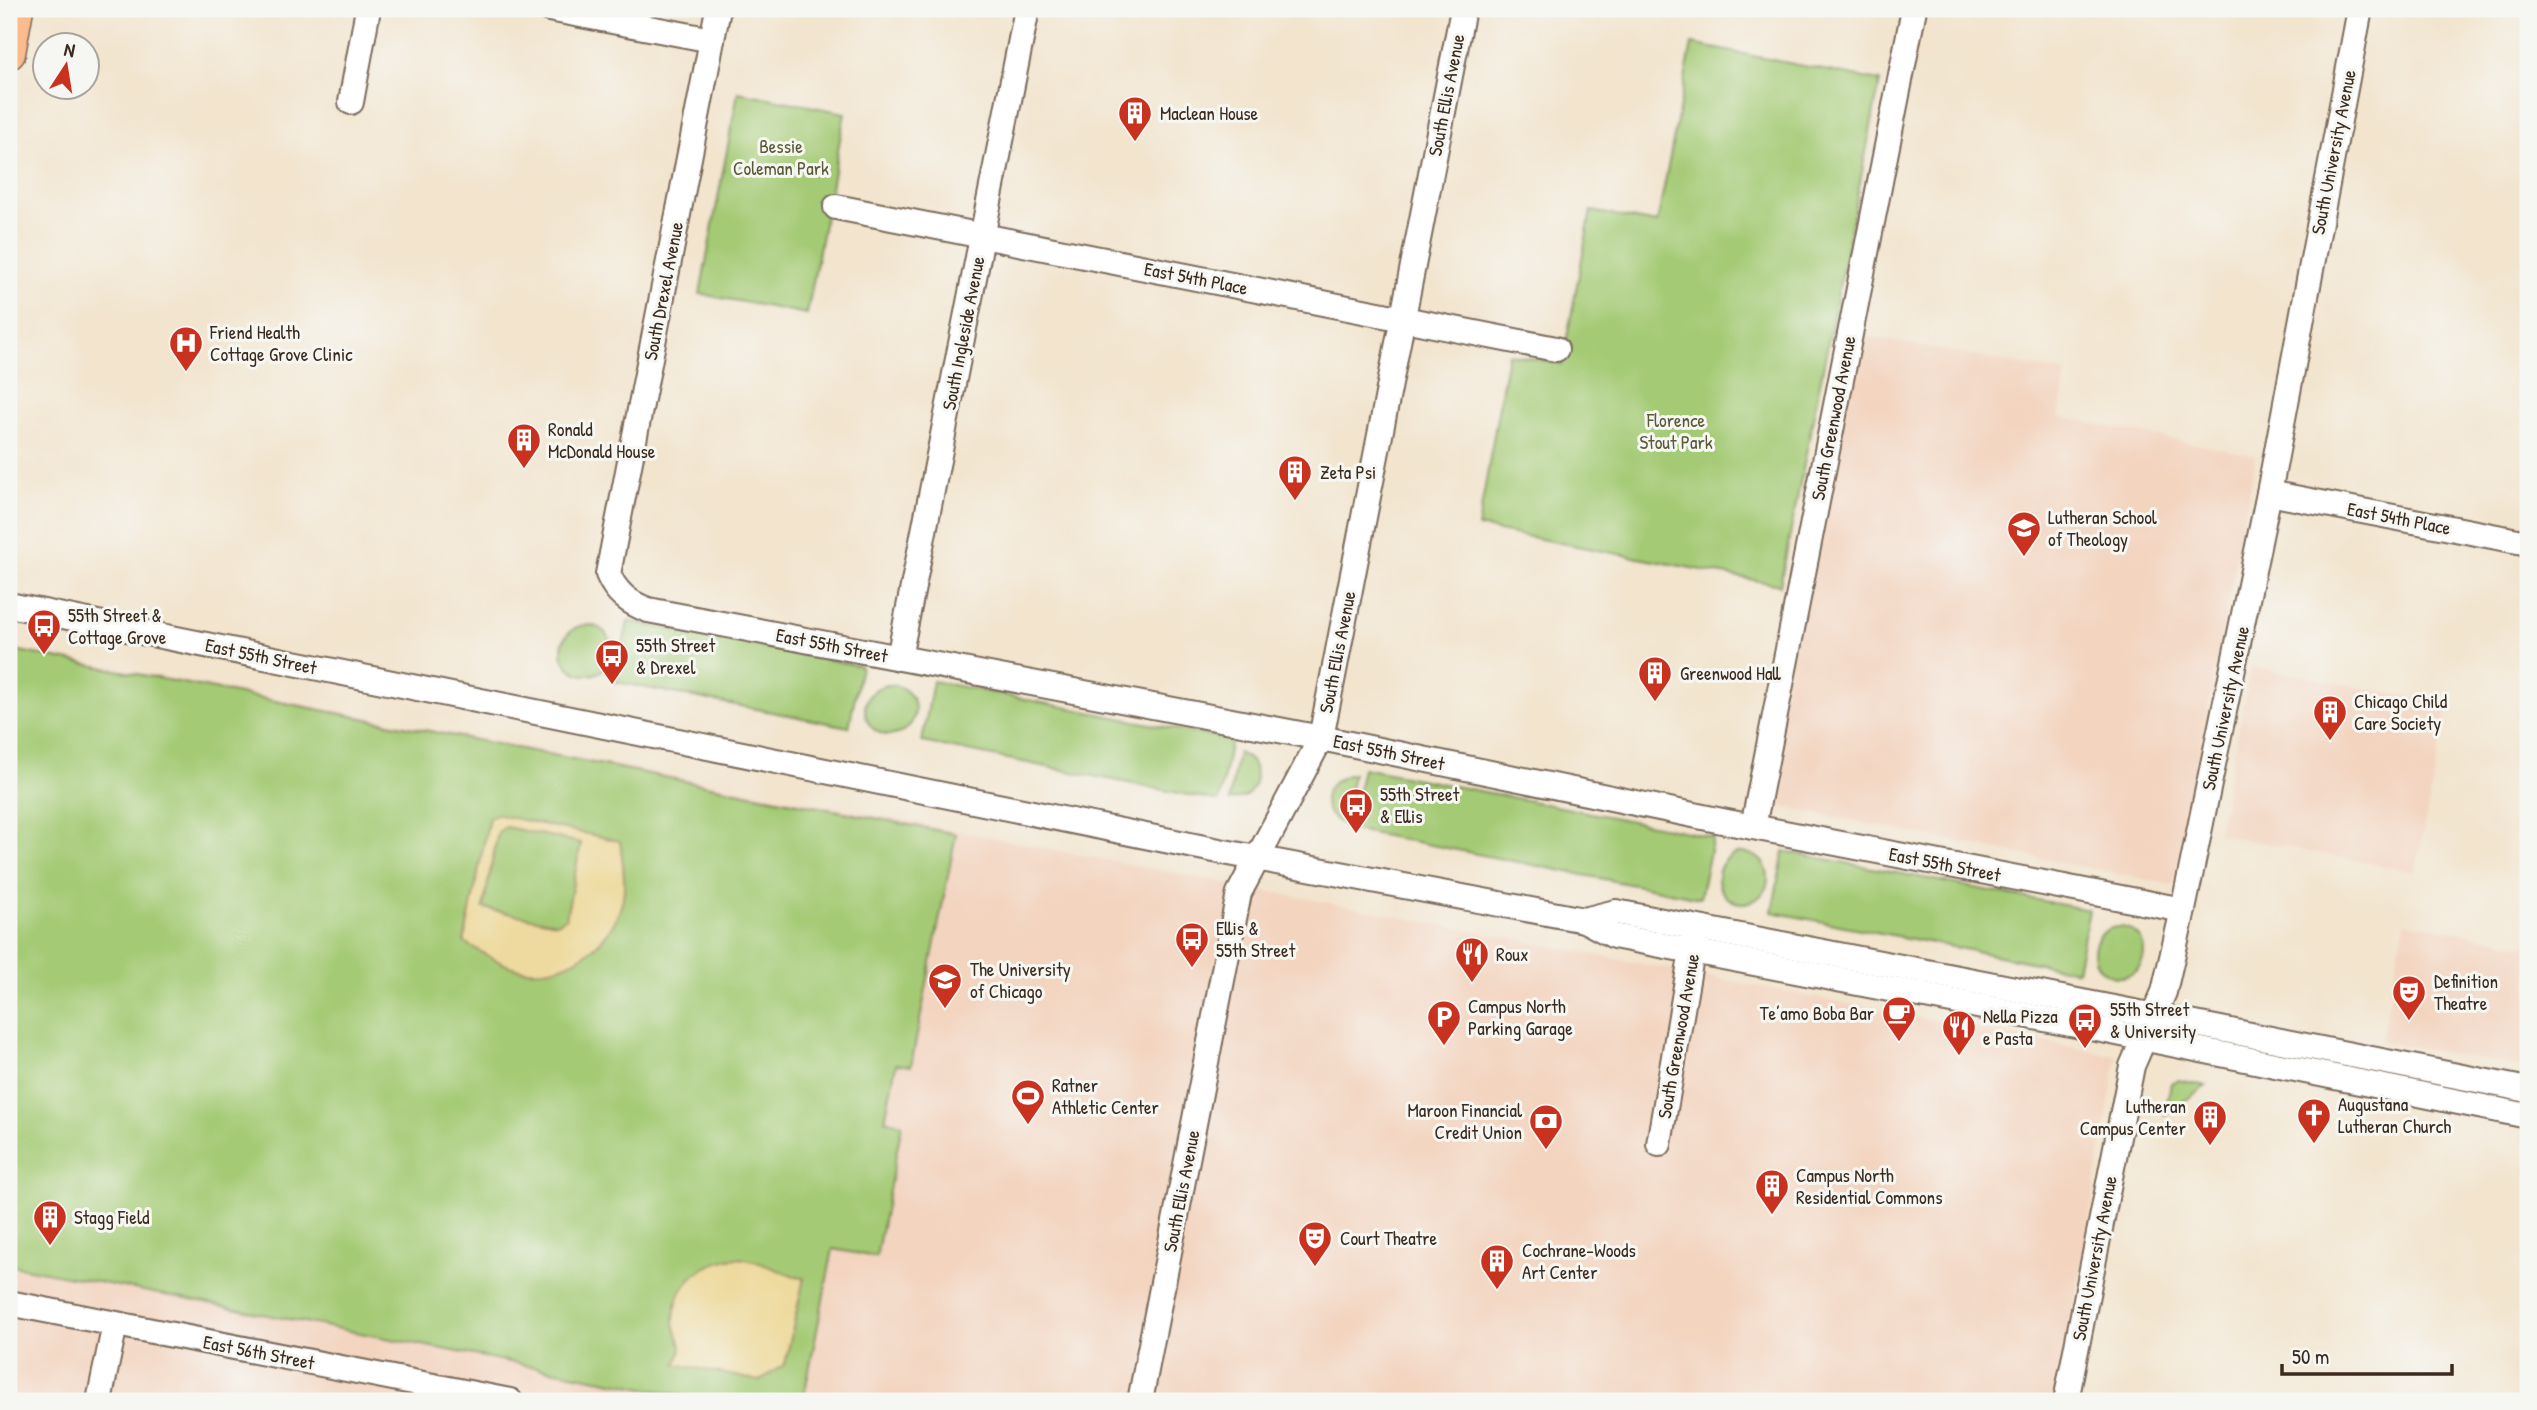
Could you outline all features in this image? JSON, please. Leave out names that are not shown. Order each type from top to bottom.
[{"type":"main road","points":[[9,53],[18,9]]},
{"type":"street","points":[[351,102],[368,9]]},
{"type":"street","points":[[548,9],[712,40]]},
{"type":"street","name":"South Drexel Avenue","points":[[608,574],[718,9]]},
{"type":"street","name":"South Ingleside Avenue","points":[[899,658],[1027,9]]},
{"type":"street","name":"South Ellis Avenue","points":[[1140,1401],[1239,893],[1321,738],[1463,9]]},
{"type":"street","name":"South Greenwood Avenue","points":[[1752,827],[1914,9]]},
{"type":"street","name":"South University Avenue","points":[[2066,1401],[2130,1075],[2164,992],[2183,910],[2269,493],[2360,9]]},
{"type":"street","name":"East 54th Place","points":[[836,207],[1556,349]]},
{"type":"street","name":"East 54th Place","points":[[2269,493],[2528,543]]},
{"type":"street","name":"East 55th Street","points":[[608,574],[613,586],[623,597],[644,608],[1321,738],[1752,827],[2183,910]]},
{"type":"street","name":"East 55th Street","points":[[9,604],[1256,858],[1584,920],[1614,936],[1694,939],[2155,1016],[2528,1090]]},
{"type":"street","name":"South Greenwood Avenue","points":[[1659,1144],[1694,939]]},
{"type":"street","name":"East 55th Street","points":[[1694,939],[2145,1039],[2528,1116]]},
{"type":"street","name":"East 56th Street","points":[[9,1303],[444,1395],[510,1401]]},
{"type":"street","points":[[99,1401],[115,1324]]},
{"type":"shaded area","name":"Lutheran School of Theology","points":[[1854,334],[2066,373],[2059,417],[2256,456],[2174,885],[1763,803]]},
{"type":"shaded area","name":"The University of Chicago","points":[[9,647],[2117,1056],[2058,1401],[9,1401]]},
{"type":"shaded area","points":[[2251,666],[2448,705],[2415,872],[2218,834]]},
{"type":"shaded area","points":[[2405,922],[2528,946],[2528,1068],[2381,1041]]},
{"type":"green space","name":"Florence Stout Park","points":[[1692,44],[1880,81],[1780,585],[1478,527],[1508,354],[1562,364],[1591,211],[1657,223]]},
{"type":"green space","name":"Bessie Coleman Park","points":[[738,92],[845,113],[807,314],[700,294]]},
{"type":"green space","points":[[628,621],[861,666],[849,727],[616,682]]},
{"type":"green space","points":[[587,625],[605,632],[612,650],[605,668],[587,675],[569,668],[562,650],[569,632]]},
{"type":"green space","points":[[9,649],[956,834],[911,1066],[896,1064],[885,1120],[902,1124],[876,1257],[833,1249],[803,1401],[711,1401],[9,1265]]},
{"type":"green space","points":[[933,681],[1231,740],[1219,801],[922,742]]},
{"type":"green space","points":[[890,685],[908,692],[915,710],[908,728],[890,735],[872,728],[865,710],[872,692]]},
{"type":"green space","points":[[1238,753],[1254,766],[1256,777],[1247,796],[1229,801]]},
{"type":"green space","points":[[1363,768],[1713,837],[1700,898],[1350,829]]},
{"type":"green space","points":[[1353,774],[1343,825],[1328,811],[1325,796],[1334,782]]},
{"type":"green space","points":[[1784,851],[2089,910],[2077,971],[1772,912]]},
{"type":"green space","points":[[1743,853],[1761,860],[1768,878],[1761,896],[1743,903],[1725,896],[1718,878],[1725,860]]},
{"type":"green space","points":[[2119,927],[2137,934],[2144,952],[2137,970],[2119,977],[2101,970],[2094,952],[2101,934]]},
{"type":"green space","points":[[2179,1080],[2206,1086],[2165,1114],[2171,1083]]},
{"type":"sand","points":[[495,814],[620,841],[624,889],[620,908],[601,941],[569,963],[551,969],[531,970],[506,965],[464,942],[489,818]],"holes":[[[506,827],[581,843],[566,918],[556,923],[483,908],[498,832]]]},
{"type":"sand","points":[[734,1258],[804,1278],[785,1364],[759,1381],[676,1364],[681,1348],[675,1328],[675,1308],[684,1286],[710,1265]]},
{"type":"place","name":"Maclean House","points":[[1135,143]]},
{"type":"place","name":"Friend Health Cottage Grove Clinic","points":[[186,373]]},
{"type":"place","name":"Ronald McDonald House","points":[[524,470]]},
{"type":"place","name":"Zeta Psi","points":[[1295,502]]},
{"type":"place","name":"Lutheran School of Theology","points":[[2024,558]]},
{"type":"place","name":"55th Street & Cottage Grove","points":[[44,656]]},
{"type":"place","name":"55th Street & Drexel","points":[[612,686]]},
{"type":"place","name":"Greenwood Hall","points":[[1655,703]]},
{"type":"place","name":"Chicago Child Care Society","points":[[2330,742]]},
{"type":"place","name":"55th Street & Ellis","points":[[1356,835]]},
{"type":"place","name":"Ellis & 55th Street","points":[[1192,969]]},
{"type":"place","name":"Roux","points":[[1472,984]]},
{"type":"place","name":"The University of Chicago","points":[[945,1010]]},
{"type":"place","name":"Definition Theatre","points":[[2409,1022]]},
{"type":"place","name":"Te’amo Boba Bar","points":[[1899,1043]]},
{"type":"place","name":"Campus North Parking Garage","points":[[1444,1047]]},
{"type":"place","name":"55th Street & University","points":[[2085,1050]]},
{"type":"place","name":"Nella Pizza e Pasta","points":[[1959,1057]]},
{"type":"place","name":"Ratner Athletic Center","points":[[1028,1126]]},
{"type":"place","name":"Augustana Lutheran Church","points":[[2314,1145]]},
{"type":"place","name":"Lutheran Campus Center","points":[[2210,1147]]},
{"type":"place","name":"Maroon Financial Credit Union","points":[[1546,1151]]},
{"type":"place","name":"Campus North Residential Commons","points":[[1772,1216]]},
{"type":"place","name":"Stagg Field","points":[[50,1247]]},
{"type":"place","name":"Court Theatre","points":[[1315,1268]]},
{"type":"place","name":"Cochrane-Woods Art Center","points":[[1497,1291]]}]
